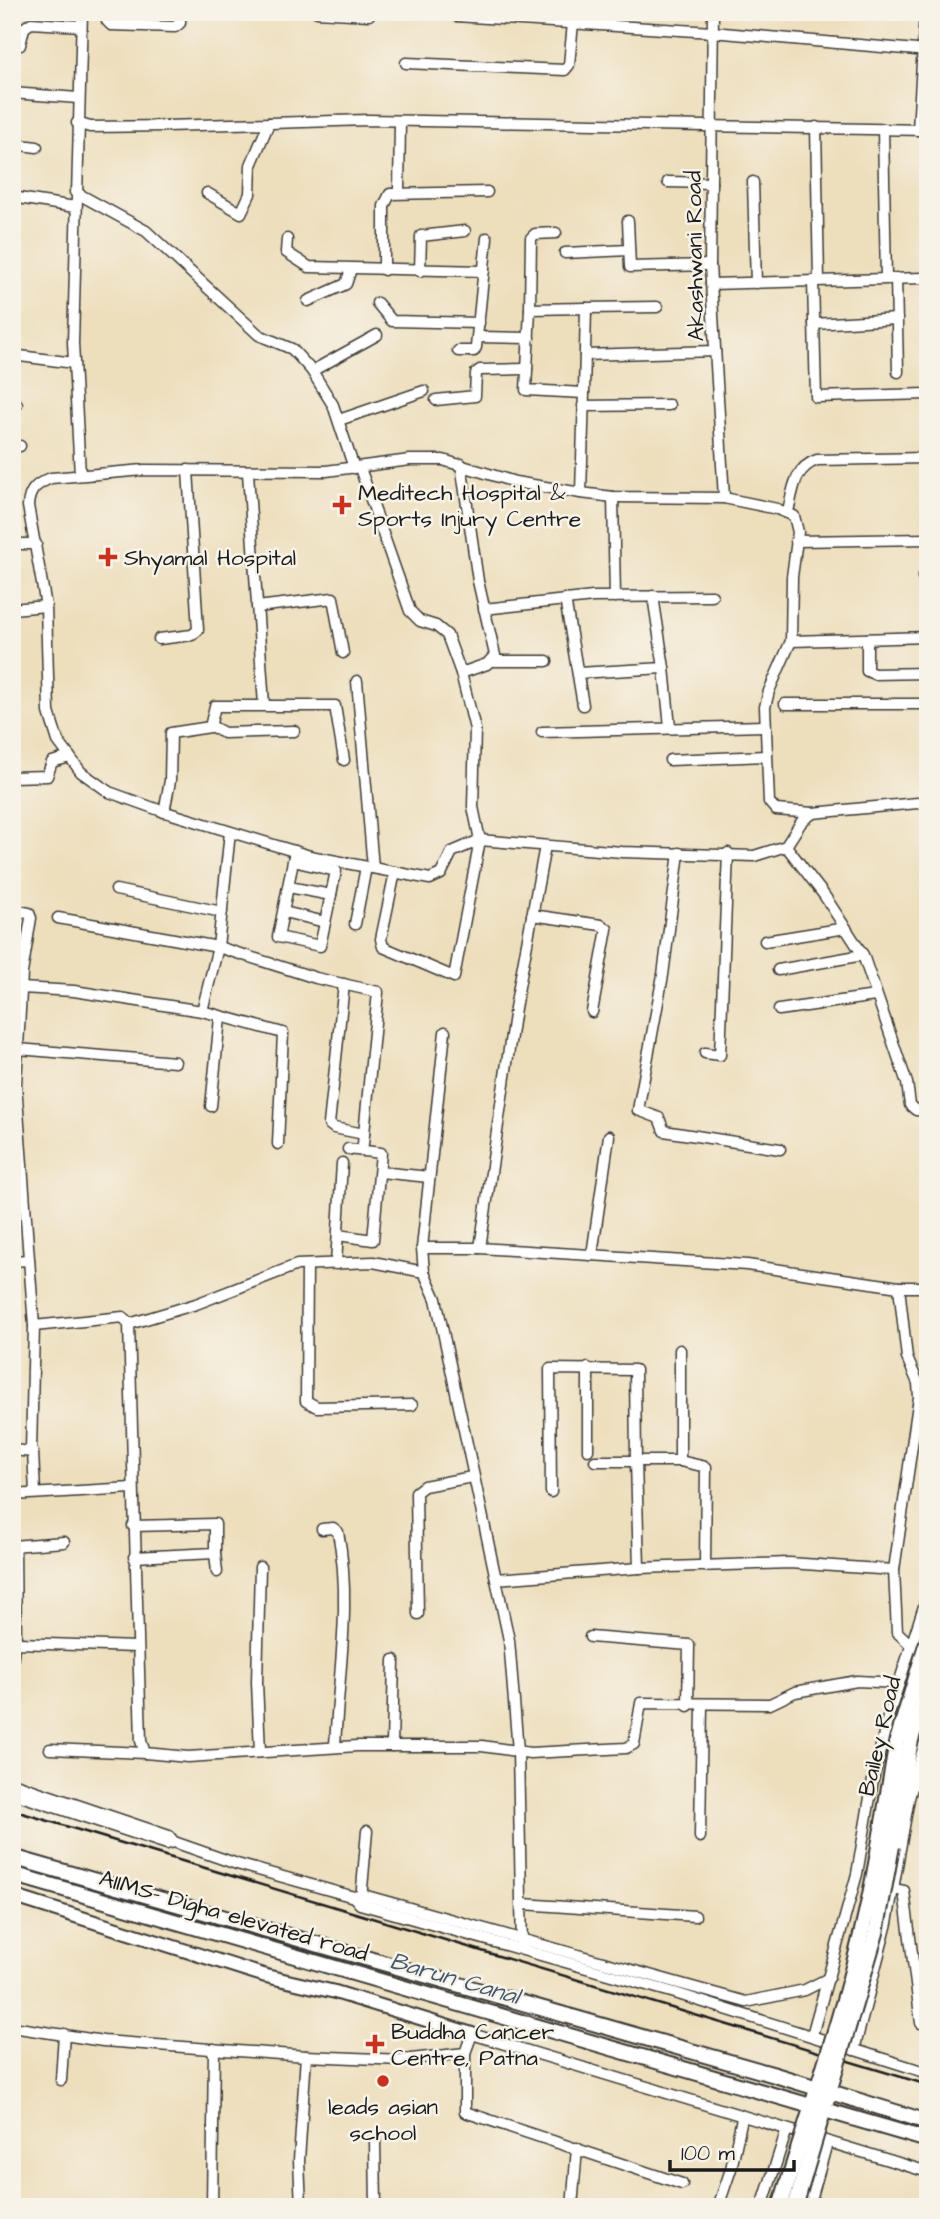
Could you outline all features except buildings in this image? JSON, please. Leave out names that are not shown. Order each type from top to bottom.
[{"type":"highway","name":"Bailey Road","points":[[890,1848],[897,1741],[928,1638]]},
{"type":"highway","points":[[795,2207],[876,1933],[911,1740],[928,1686]]},
{"type":"highway","points":[[780,2207],[890,1848]]},
{"type":"highway","name":"AIIMS- Digha elevated road","points":[[12,1857],[928,2122]]},
{"type":"highway","name":"AIIMS- Digha elevated road","points":[[12,1874],[928,2140]]},
{"type":"main road","points":[[12,1896],[266,1976],[335,1992],[472,2034]]},
{"type":"street","points":[[80,475],[74,363],[75,192],[82,12]]},
{"type":"street","points":[[107,12],[107,21],[111,25],[175,27],[180,23],[180,12]]},
{"type":"street","points":[[317,12],[369,15]]},
{"type":"street","points":[[456,12],[456,16],[712,32],[925,51]]},
{"type":"street","name":"Akashwani Road","points":[[713,12],[710,264],[724,498]]},
{"type":"street","points":[[77,123],[89,127],[400,121],[601,126],[711,124],[923,130],[925,12]]},
{"type":"street","points":[[12,46],[20,44],[24,28],[31,23],[81,26]]},
{"type":"street","points":[[406,63],[563,70],[569,65],[573,23]]},
{"type":"street","points":[[12,93],[78,98]]},
{"type":"street","points":[[399,192],[400,121]]},
{"type":"street","points":[[206,192],[241,213],[250,194],[251,164],[269,123]]},
{"type":"street","points":[[816,127],[816,397],[928,394]]},
{"type":"street","points":[[883,129],[891,278],[897,319],[898,372]]},
{"type":"street","points":[[12,144],[37,147]]},
{"type":"street","points":[[668,182],[711,183]]},
{"type":"street","points":[[754,182],[756,283]]},
{"type":"street","points":[[75,192],[146,231],[184,262],[247,325],[268,339],[288,345],[312,371],[339,420],[411,611],[420,621],[442,630],[461,673],[476,740],[473,807],[480,840],[454,977],[383,947],[381,939],[395,872]]},
{"type":"street","points":[[384,270],[385,201],[390,194],[487,192]]},
{"type":"street","points":[[12,197],[75,207]]},
{"type":"street","points":[[628,220],[630,267],[710,264]]},
{"type":"street","points":[[420,271],[421,236],[465,231]]},
{"type":"street","points":[[556,233],[535,234],[531,239],[526,390],[584,393]]},
{"type":"street","points":[[458,351],[475,350],[486,238]]},
{"type":"street","points":[[287,239],[286,252],[304,265],[351,269],[484,271]]},
{"type":"street","points":[[565,253],[629,250]]},
{"type":"street","points":[[308,301],[346,284],[351,269]]},
{"type":"street","points":[[711,284],[923,278]]},
{"type":"street","points":[[377,303],[392,321],[479,323]]},
{"type":"street","points":[[530,309],[657,307]]},
{"type":"street","points":[[581,493],[586,308]]},
{"type":"street","points":[[814,324],[897,319]]},
{"type":"street","points":[[312,371],[377,335]]},
{"type":"street","points":[[478,337],[529,338]]},
{"type":"street","points":[[584,355],[715,351]]},
{"type":"street","points":[[12,355],[74,363]]},
{"type":"street","points":[[436,400],[475,396],[478,370],[527,369]]},
{"type":"street","points":[[339,420],[425,391]]},
{"type":"street","points":[[583,406],[669,405]]},
{"type":"street","points":[[788,512],[799,471],[804,465],[817,460],[928,458]]},
{"type":"street","points":[[294,856],[278,937],[320,946],[336,871],[230,832],[110,792],[80,772],[58,741],[49,712],[46,606],[29,494],[38,483],[51,478],[80,475],[188,470],[248,473],[357,468],[410,460],[443,460],[462,474],[581,493],[613,497],[724,498],[788,512],[796,521],[791,641],[769,691],[764,726],[771,807],[781,811],[813,813],[928,802]]},
{"type":"street","points":[[159,639],[192,635],[198,630],[188,470]]},
{"type":"street","points":[[248,473],[264,705]]},
{"type":"street","points":[[462,474],[484,609],[495,649],[491,662]]},
{"type":"street","points":[[613,497],[615,597]]},
{"type":"street","points":[[796,541],[928,539]]},
{"type":"street","points":[[12,544],[36,544]]},
{"type":"street","points":[[653,596],[670,727]]},
{"type":"street","points":[[484,609],[565,599],[712,596]]},
{"type":"street","points":[[257,607],[333,598],[343,653]]},
{"type":"street","points":[[565,599],[583,705]]},
{"type":"street","points":[[12,608],[46,606]]},
{"type":"street","points":[[791,641],[928,637]]},
{"type":"street","points":[[867,639],[867,671],[874,674],[928,673]]},
{"type":"street","points":[[461,673],[491,662],[547,661]]},
{"type":"street","points":[[578,673],[664,668]]},
{"type":"street","points":[[355,924],[370,867],[357,681]]},
{"type":"street","points":[[785,704],[928,704]]},
{"type":"street","points":[[211,726],[215,706],[336,707],[344,760]]},
{"type":"street","points":[[164,812],[170,781],[171,733],[211,726],[224,733],[293,731]]},
{"type":"street","points":[[542,732],[764,726]]},
{"type":"street","points":[[670,760],[766,756]]},
{"type":"street","points":[[12,777],[47,776],[53,761],[69,757]]},
{"type":"street","points":[[294,856],[435,879],[441,874],[447,859],[457,847],[480,840],[622,852],[728,853],[754,856],[786,846],[802,821],[813,813]]},
{"type":"street","points":[[202,1012],[218,947],[230,832]]},
{"type":"street","points":[[480,1248],[515,1008],[545,846]]},
{"type":"street","points":[[786,846],[863,955],[906,1083],[910,1105],[916,1111],[928,1111]]},
{"type":"street","points":[[679,853],[663,975],[638,1110],[659,1118],[664,1131],[780,1149]]},
{"type":"street","points":[[705,1053],[720,1055],[728,853]]},
{"type":"street","points":[[289,887],[331,895]]},
{"type":"street","points":[[116,890],[222,912]]},
{"type":"street","points":[[12,910],[29,913],[31,918],[17,972],[21,988],[16,1011],[18,1049],[14,1084],[34,1326],[31,1451],[34,1456],[35,1492]]},
{"type":"street","points":[[284,912],[325,922]]},
{"type":"street","points":[[532,915],[601,925],[607,929],[592,1012]]},
{"type":"street","points":[[58,918],[218,947],[377,992],[363,1139],[329,1124],[344,984]]},
{"type":"street","points":[[765,941],[846,928]]},
{"type":"street","points":[[778,971],[863,955]]},
{"type":"street","points":[[21,988],[74,991],[202,1012],[283,1032],[278,1143]]},
{"type":"street","points":[[779,1010],[876,996]]},
{"type":"street","points":[[211,1106],[220,1018]]},
{"type":"street","points":[[445,1032],[422,1248],[424,1272],[436,1299],[509,1640],[518,1751],[523,1943]]},
{"type":"street","points":[[18,1049],[175,1062]]},
{"type":"street","points":[[592,1255],[609,1136]]},
{"type":"street","points":[[338,1235],[373,1240],[381,1153],[348,1149]]},
{"type":"street","points":[[336,1264],[342,1163]]},
{"type":"street","points":[[380,1172],[429,1177]]},
{"type":"street","points":[[422,1248],[480,1248],[747,1265],[900,1287],[928,1287]]},
{"type":"street","points":[[12,1261],[29,1260]]},
{"type":"street","points":[[129,1324],[196,1304],[296,1265],[373,1262],[424,1272]]},
{"type":"street","points":[[307,1265],[306,1401],[317,1407],[412,1405]]},
{"type":"street","points":[[900,1287],[907,1358],[918,1383],[919,1397],[894,1570],[897,1632],[911,1645]]},
{"type":"street","points":[[34,1326],[123,1317],[129,1324],[136,1647],[141,1741],[145,1753]]},
{"type":"street","points":[[680,1350],[680,1461]]},
{"type":"street","points":[[551,1492],[549,1372],[554,1368],[635,1370],[639,1568]]},
{"type":"street","points":[[588,1368],[588,1450]]},
{"type":"street","points":[[12,1450],[31,1451]]},
{"type":"street","points":[[595,1461],[680,1461],[706,1467],[705,1566]]},
{"type":"street","points":[[418,1614],[416,1492],[424,1486],[472,1477]]},
{"type":"street","points":[[12,1495],[132,1488]]},
{"type":"street","points":[[133,1527],[215,1524],[217,1572]]},
{"type":"street","points":[[322,1529],[333,1528],[338,1532],[343,1559],[344,1629],[339,1658],[335,1747]]},
{"type":"street","points":[[12,1665],[16,1644],[14,1546],[64,1542]]},
{"type":"street","points":[[134,1557],[215,1553]]},
{"type":"street","points":[[496,1579],[639,1568],[789,1563],[894,1570]]},
{"type":"street","points":[[260,1567],[257,1682],[260,1752]]},
{"type":"street","points":[[812,2035],[862,1851],[873,1780],[898,1683],[928,1594]]},
{"type":"street","points":[[590,1637],[689,1644],[688,1706]]},
{"type":"street","points":[[16,1644],[136,1647]]},
{"type":"street","points":[[392,1746],[394,1660]]},
{"type":"street","points":[[50,1749],[188,1757],[335,1747],[482,1746],[530,1753],[626,1748],[634,1744],[641,1703],[688,1706],[770,1704],[795,1692],[857,1681],[898,1683]]},
{"type":"street","points":[[700,1837],[702,1706]]},
{"type":"street","points":[[854,2050],[878,1962],[893,1889],[890,1848],[909,1798],[928,1732]]},
{"type":"street","points":[[12,1783],[169,1836],[174,1842],[237,1864],[746,2002],[805,1990],[829,1978]]},
{"type":"street","points":[[12,1793],[167,1844],[174,1842]]},
{"type":"street","points":[[359,1898],[367,1831]]},
{"type":"street","points":[[862,1851],[890,1848]]},
{"type":"street","points":[[893,1889],[904,1891],[921,2022],[928,2022]]},
{"type":"street","points":[[523,1904],[695,1916]]},
{"type":"street","points":[[523,1943],[928,2073]]},
{"type":"street","points":[[12,2027],[103,2041],[306,2056],[402,2060],[465,2053]]},
{"type":"street","points":[[61,2080],[64,2034]]},
{"type":"street","points":[[682,2184],[466,2112],[465,2053],[472,2034],[786,2132],[928,2172]]},
{"type":"street","points":[[212,2207],[214,2049]]},
{"type":"street","points":[[300,2207],[299,2160],[306,2056]]},
{"type":"street","points":[[718,2207],[731,2169],[742,2118]]},
{"type":"street","points":[[762,2207],[786,2132]]},
{"type":"street","points":[[375,2141],[376,2207]]},
{"type":"street","points":[[809,2207],[827,2143]]},
{"type":"street","points":[[572,2207],[576,2148]]},
{"type":"railway","points":[[12,1810],[928,2085]]},
{"type":"place","name":"Meditech Hospital & Sports Injury Centre","points":[[342,505]]},
{"type":"place","name":"Shyamal Hospital","points":[[108,557]]},
{"type":"place","name":"Buddha Cancer Centre, Patna","points":[[375,2044]]},
{"type":"place","name":"leads asian school","points":[[383,2081]]},
{"type":"water label","name":"Barun Canal","points":[[455,1978]]}]
